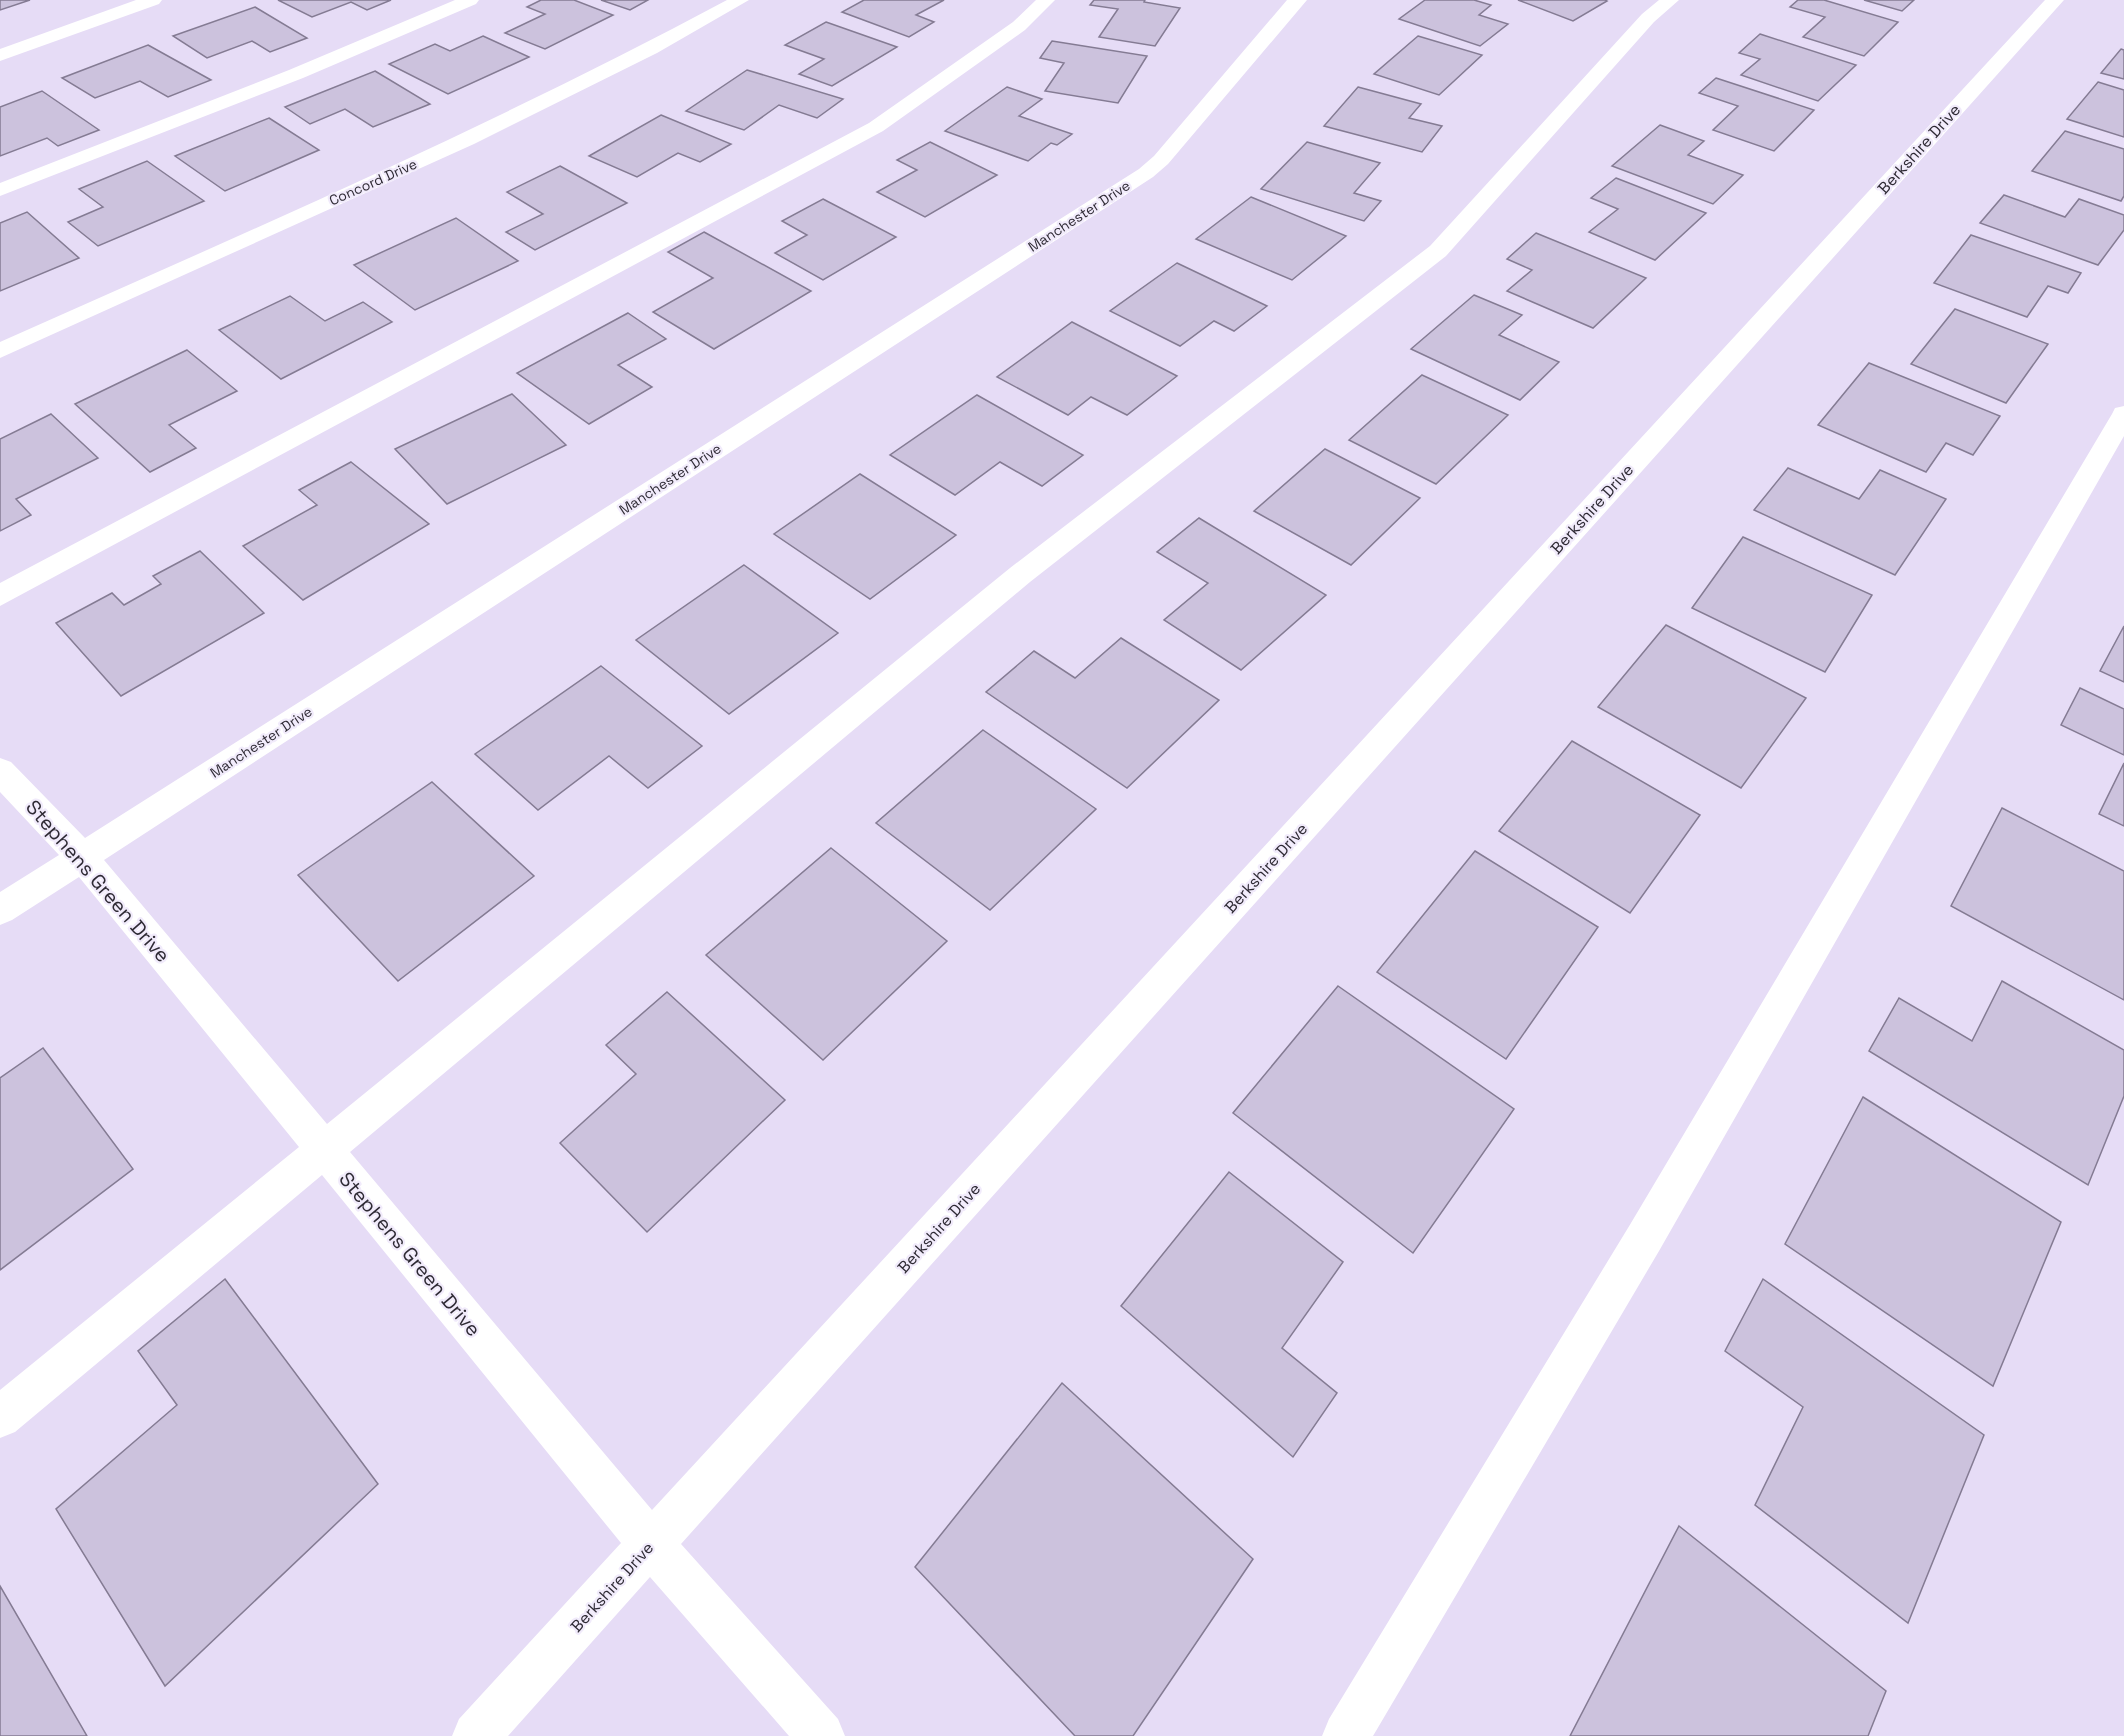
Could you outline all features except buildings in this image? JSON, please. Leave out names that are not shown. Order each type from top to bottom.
[{"type":"street","points":[[0,55],[153,0]]},
{"type":"street","points":[[0,190],[296,74],[470,0]]},
{"type":"street","name":"Concord Drive","points":[[0,351],[499,125],[649,51],[740,0]]},
{"type":"street","points":[[0,596],[876,127],[1019,26],[1046,0]]},
{"type":"street","name":"Manchester Drive","points":[[0,910],[1146,173],[1161,160],[1289,7],[1298,0]]},
{"type":"street","points":[[0,1417],[1020,575],[1438,251],[1648,18],[1670,0]]},
{"type":"street","name":"Berkshire Drive","points":[[476,1736],[2055,0]]},
{"type":"street","points":[[1346,1736],[1646,1237],[2124,414]]},
{"type":"street","name":"Stephens Green Drive","points":[[0,771],[82,857],[651,1544],[821,1736]]}]
